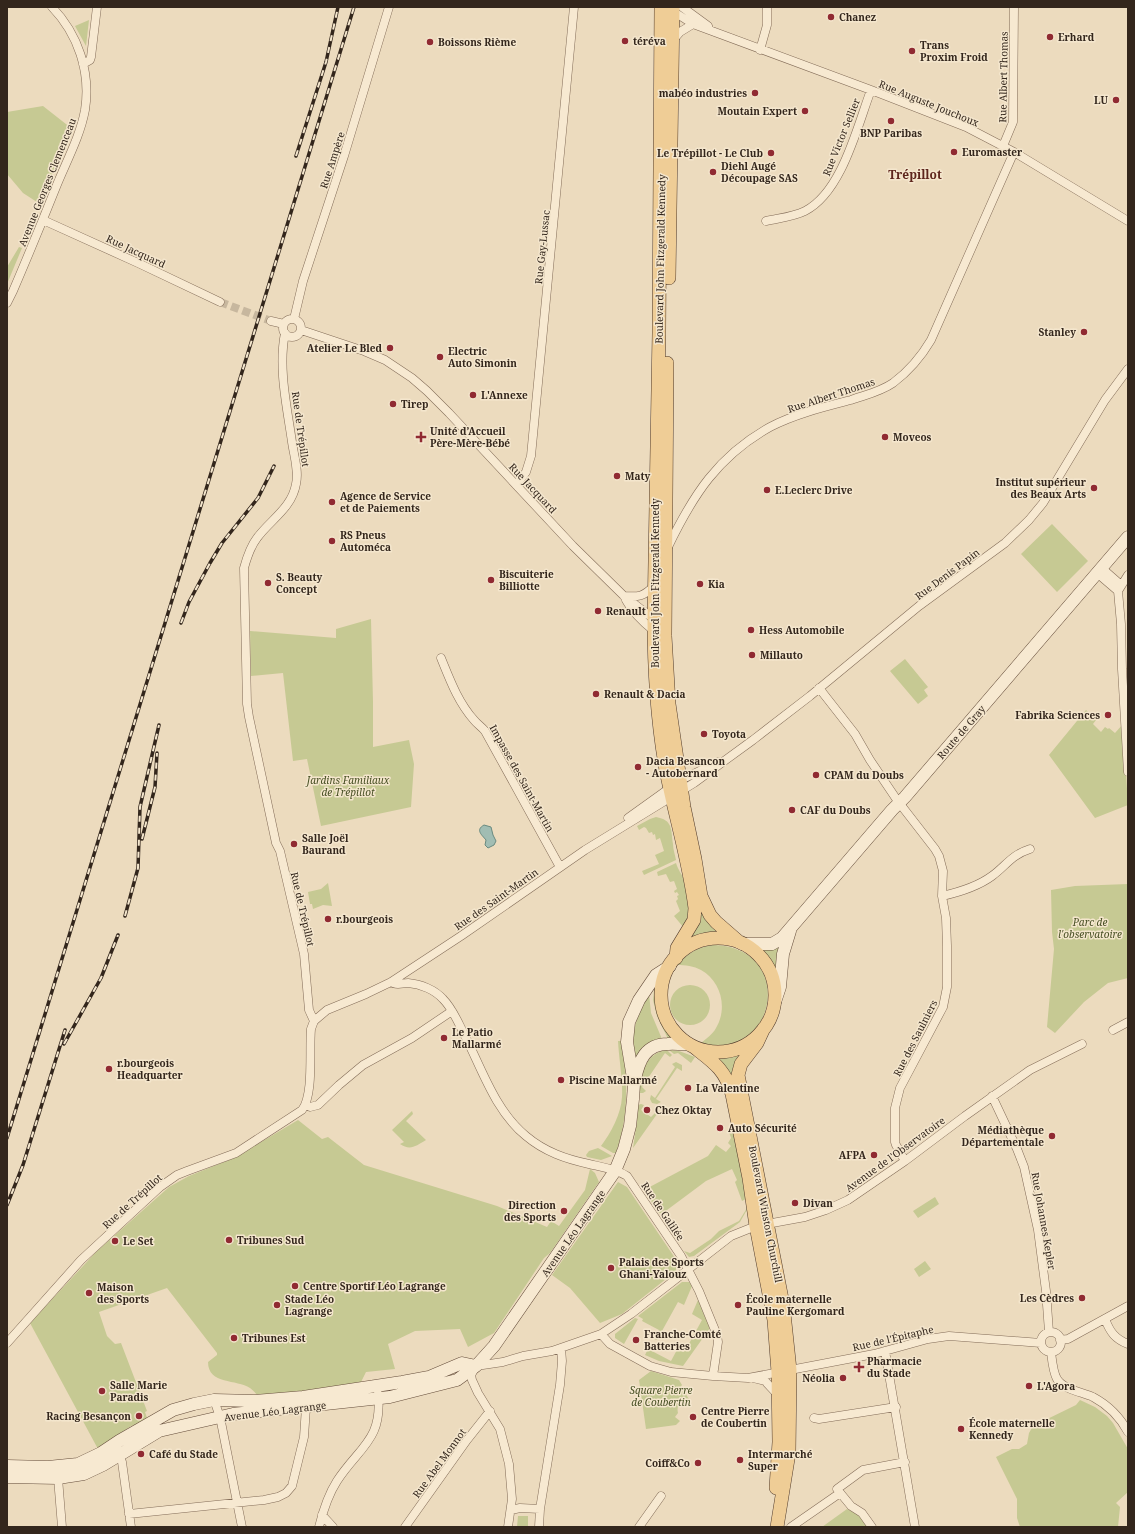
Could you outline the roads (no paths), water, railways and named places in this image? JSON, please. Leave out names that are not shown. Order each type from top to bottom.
[{"type":"main road","name":"Boulevard John Fitzgerald Kennedy","points":[[658,626],[667,550],[667,333],[671,188],[671,8]]},
{"type":"main road","name":"Boulevard John Fitzgerald Kennedy","points":[[671,8],[659,333],[654,586],[669,704],[676,789],[695,908],[694,920],[677,948],[673,962]]},
{"type":"main road","name":"Route de Gray","points":[[740,943],[772,944],[782,938],[792,925],[903,807],[1101,572],[1128,537]]},
{"type":"main road","name":"Boulevard John Fitzgerald Kennedy","points":[[676,789],[684,807],[696,859],[701,896],[710,915],[740,943]]},
{"type":"main road","name":"Route de Gray","points":[[774,1005],[780,987],[783,954],[792,925]]},
{"type":"main road","points":[[720,939],[740,943],[758,955],[768,969],[774,987],[774,1005],[770,1017],[764,1028],[749,1043],[729,1051],[708,1051],[692,1046],[673,1029],[663,1009],[662,987],[673,962],[690,946],[708,940],[720,939]]},
{"type":"main road","name":"Avenue Léo Lagrange","points":[[7,1477],[58,1478],[84,1474],[103,1465],[160,1431],[233,1414],[378,1398],[420,1390],[457,1380],[476,1366],[494,1346],[615,1171],[624,1149],[630,1126],[634,1099],[634,1084],[627,1042],[629,1022],[639,1000],[653,979],[673,962]]},
{"type":"main road","name":"Boulevard Winston Churchill","points":[[764,1028],[757,1043],[741,1064],[738,1075],[762,1225],[774,1320],[784,1371],[789,1453],[777,1527]]},
{"type":"main road","name":"Avenue Léo Lagrange","points":[[634,1084],[640,1061],[651,1049],[658,1045],[666,1044],[692,1046]]},
{"type":"main road","name":"Boulevard Winston Churchill","points":[[692,1046],[724,1073],[730,1088],[749,1178],[762,1225]]},
{"type":"main road","name":"Avenue Léo Lagrange","points":[[7,1466],[69,1466],[78,1464],[101,1453],[173,1410],[214,1400],[268,1400],[303,1397],[429,1377],[462,1363],[476,1366]]},
{"type":"main road","name":"Boulevard Winston Churchill","points":[[768,1527],[778,1468],[778,1395],[784,1371]]},
{"type":"street","name":"Avenue Georges Clemenceau","points":[[7,303],[72,150],[85,111],[86,80],[78,46],[69,28],[52,7]]},
{"type":"street","points":[[83,64],[90,60],[91,57],[97,7]]},
{"type":"street","name":"Rue Ampère","points":[[294,319],[303,280],[344,156],[389,7]]},
{"type":"street","name":"Rue Gay-Lussac","points":[[516,485],[526,472],[531,456],[574,7]]},
{"type":"street","points":[[760,50],[767,25],[767,7]]},
{"type":"street","name":"Rue Albert Thomas","points":[[1004,146],[1013,122],[1014,7]]},
{"type":"street","name":"Rue Auguste Jouchoux","points":[[671,8],[708,26],[709,30]]},
{"type":"street","name":"Rue Auguste Jouchoux","points":[[671,8],[693,24],[871,90],[966,128],[1004,146],[1128,221]]},
{"type":"street","points":[[672,42],[680,32],[693,24]]},
{"type":"street","name":"Rue Victor Sellier","points":[[766,221],[804,212],[817,202],[833,184],[841,169],[871,90]]},
{"type":"street","name":"Rue Albert Thomas","points":[[667,550],[684,515],[713,472],[751,440],[771,427],[821,408],[875,392],[892,383],[921,357],[931,340],[1014,152]]},
{"type":"street","name":"Rue Jacquard","points":[[43,220],[138,262],[220,302]]},
{"type":"street","points":[[271,321],[287,331],[297,335],[301,330],[299,322],[294,319],[288,320],[287,331]]},
{"type":"street","name":"Rue Jacquard","points":[[301,330],[364,351],[385,360],[412,378],[449,413],[573,546],[624,596],[658,626]]},
{"type":"street","name":"Rue de Trépillot","points":[[287,331],[283,350],[286,401],[298,476],[292,497],[287,505],[258,537],[249,551],[244,568],[246,644],[249,717],[276,843],[281,855],[284,876],[304,954],[308,1010],[314,1021]]},
{"type":"street","name":"Rue Denis Papin","points":[[676,789],[733,755],[819,688],[919,606],[1005,543],[1029,520],[1043,503],[1105,400],[1128,369]]},
{"type":"street","points":[[1101,572],[1120,588]]},
{"type":"street","points":[[1128,575],[1120,588],[1128,772]]},
{"type":"street","points":[[624,596],[639,596],[646,594],[654,586]]},
{"type":"street","name":"Rue Jacquard","points":[[624,596],[631,608],[643,622],[658,626]]},
{"type":"street","name":"Impasse des Saint-Martin","points":[[441,658],[457,696],[474,721],[485,731],[560,867]]},
{"type":"street","name":"Rue des Saulniers","points":[[819,688],[855,734],[870,760],[939,856],[943,871],[942,896],[946,918],[947,987],[943,1007],[900,1088],[895,1108],[896,1145],[905,1161]]},
{"type":"street","name":"Rue des Saint-Martin","points":[[314,1021],[327,1010],[366,994],[390,982],[613,832],[621,824],[676,789]]},
{"type":"street","points":[[942,896],[974,886],[993,875],[1013,857],[1030,849]]},
{"type":"street","points":[[390,982],[395,984],[408,983],[422,986],[443,999],[452,1011],[498,1103],[509,1120],[525,1135],[537,1145],[559,1156],[615,1171]]},
{"type":"street","points":[[314,1021],[310,1040],[309,1094],[306,1105],[310,1107],[318,1106],[339,1085],[363,1065],[412,1038],[452,1011]]},
{"type":"street","points":[[1113,1030],[1128,1022]]},
{"type":"street","name":"Avenue de l'Observatoire","points":[[476,1366],[503,1362],[561,1348],[601,1334],[731,1236],[762,1225],[805,1217],[843,1203],[905,1161],[992,1096],[1030,1070],[1082,1044]]},
{"type":"street","name":"Rue Johannes Kepler","points":[[992,1096],[1024,1167],[1038,1230],[1046,1291],[1049,1332]]},
{"type":"street","name":"Rue de Trépillot","points":[[7,1343],[81,1260],[160,1188],[177,1175],[236,1153],[293,1117],[306,1105]]},
{"type":"street","name":"Rue de Galilée","points":[[615,1171],[627,1176],[677,1250],[688,1269],[718,1335],[714,1376]]},
{"type":"street","points":[[1060,1340],[1068,1338],[1128,1306]]},
{"type":"street","points":[[1105,1319],[1114,1336],[1120,1341],[1128,1344]]},
{"type":"street","points":[[1049,1332],[1057,1335],[1060,1340],[1058,1348],[1051,1352],[1043,1348],[1041,1343],[1044,1335],[1049,1332]]},
{"type":"street","name":"Rue de l'Épitaphe","points":[[601,1334],[610,1344],[650,1366],[671,1372],[752,1378],[765,1382],[778,1395]]},
{"type":"street","name":"Rue de l'Épitaphe","points":[[752,1378],[885,1351],[928,1339],[949,1336],[1041,1343]]},
{"type":"street","points":[[538,1527],[560,1385],[562,1361],[561,1348]]},
{"type":"street","points":[[885,1351],[896,1407],[915,1527]]},
{"type":"street","points":[[1051,1352],[1054,1373],[1058,1381],[1070,1389],[1092,1397],[1107,1406],[1117,1416],[1128,1432]]},
{"type":"street","points":[[476,1366],[471,1375],[472,1380],[500,1430],[506,1448],[512,1499],[508,1527]]},
{"type":"street","points":[[319,1527],[329,1495],[337,1480],[363,1450],[374,1434],[378,1420],[378,1398],[376,1385]]},
{"type":"street","points":[[214,1400],[220,1418],[242,1527]]},
{"type":"street","points":[[129,1514],[237,1503],[273,1498],[286,1493],[292,1486],[304,1437],[306,1407]]},
{"type":"street","points":[[814,1418],[819,1419],[896,1407]]},
{"type":"street","name":"Rue Abel Monnot","points":[[405,1527],[467,1440],[490,1411]]},
{"type":"street","points":[[119,1455],[122,1462],[131,1527]]},
{"type":"street","points":[[872,1527],[862,1513],[851,1506],[837,1488],[863,1470],[905,1462]]},
{"type":"street","points":[[58,1478],[62,1527]]},
{"type":"street","points":[[791,1527],[840,1493]]},
{"type":"street","points":[[639,1527],[661,1496]]},
{"type":"street","points":[[511,1510],[520,1508],[540,1509]]},
{"type":"street","points":[[322,1515],[333,1527]]},
{"type":"water","points":[[484,825],[491,827],[496,841],[494,845],[488,848],[485,845],[486,840],[480,831],[481,827]]},
{"type":"tunnel","points":[[220,302],[271,321]]},
{"type":"railway","points":[[296,156],[326,62],[338,7]]},
{"type":"railway","points":[[7,1138],[354,7]]},
{"type":"railway","points":[[181,623],[189,602],[210,563],[222,543],[258,498],[274,466]]},
{"type":"railway","points":[[125,916],[138,868],[140,807],[159,725]]},
{"type":"railway","points":[[142,839],[155,787],[157,753]]},
{"type":"railway","points":[[64,1044],[101,978],[118,935]]},
{"type":"railway","points":[[7,1205],[23,1165],[65,1030]]},
{"type":"place","name":"Chanez","points":[[831,17]]},
{"type":"place","name":"Erhard","points":[[1050,37]]},
{"type":"place","name":"téréva","points":[[625,41]]},
{"type":"place","name":"Boissons Rième","points":[[430,42]]},
{"type":"place","name":"Trans Proxim Froid","points":[[912,51]]},
{"type":"place","name":"mabéo industries","points":[[755,93]]},
{"type":"place","name":"LU","points":[[1116,100]]},
{"type":"place","name":"Moutain Expert","points":[[805,111]]},
{"type":"place","name":"BNP Paribas","points":[[891,121]]},
{"type":"place","name":"Euromaster","points":[[954,152]]},
{"type":"place","name":"Le Trépillot - Le Club","points":[[771,153]]},
{"type":"place","name":"Diehl Augé Découpage SAS","points":[[713,172]]},
{"type":"place","name":"Stanley","points":[[1084,332]]},
{"type":"place","name":"Atelier Le Bled","points":[[390,348]]},
{"type":"place","name":"Electric Auto Simonin","points":[[440,357]]},
{"type":"place","name":"L'Annexe","points":[[473,395]]},
{"type":"place","name":"Tirep","points":[[393,404]]},
{"type":"place","name":"Unité d’Accueil Père-Mère-Bébé","points":[[421,437]]},
{"type":"place","name":"Moveos","points":[[885,437]]},
{"type":"place","name":"Maty","points":[[617,476]]},
{"type":"place","name":"Institut supérieur des Beaux Arts","points":[[1094,488]]},
{"type":"place","name":"E.Leclerc Drive","points":[[767,490]]},
{"type":"place","name":"Agence de Service et de Paiements","points":[[332,502]]},
{"type":"place","name":"RS Pneus Automéca","points":[[332,541]]},
{"type":"place","name":"Biscuiterie Billiotte","points":[[491,580]]},
{"type":"place","name":"S. Beauty Concept","points":[[268,583]]},
{"type":"place","name":"Kia","points":[[700,584]]},
{"type":"place","name":"Renault","points":[[598,611]]},
{"type":"place","name":"Hess Automobile","points":[[751,630]]},
{"type":"place","name":"Millauto","points":[[752,655]]},
{"type":"place","name":"Renault & Dacia","points":[[596,694]]},
{"type":"place","name":"Fabrika Sciences","points":[[1108,715]]},
{"type":"place","name":"Toyota","points":[[704,734]]},
{"type":"place","name":"Dacia Besancon - Autobernard","points":[[638,767]]},
{"type":"place","name":"CPAM du Doubs","points":[[816,775]]},
{"type":"place","name":"CAF du Doubs","points":[[792,810]]},
{"type":"place","name":"Salle Joël Baurand","points":[[294,844]]},
{"type":"place","name":"r.bourgeois","points":[[328,919]]},
{"type":"place","name":"Le Patio Mallarmé","points":[[444,1038]]},
{"type":"place","name":"r.bourgeois Headquarter","points":[[109,1069]]},
{"type":"place","name":"Piscine Mallarmé","points":[[561,1080]]},
{"type":"place","name":"La Valentine","points":[[688,1088]]},
{"type":"place","name":"Chez Oktay","points":[[647,1110]]},
{"type":"place","name":"Auto Sécurité","points":[[720,1128]]},
{"type":"place","name":"Médiathèque Départementale","points":[[1052,1136]]},
{"type":"place","name":"AFPA","points":[[874,1155]]},
{"type":"place","name":"Divan","points":[[795,1203]]},
{"type":"place","name":"Direction des Sports","points":[[564,1211]]},
{"type":"place","name":"Tribunes Sud","points":[[229,1240]]},
{"type":"place","name":"Le Set","points":[[115,1241]]},
{"type":"place","name":"Palais des Sports Ghani-Yalouz","points":[[611,1268]]},
{"type":"place","name":"Centre Sportif Léo Lagrange","points":[[295,1286]]},
{"type":"place","name":"Maison des Sports","points":[[89,1293]]},
{"type":"place","name":"Les Cèdres","points":[[1082,1298]]},
{"type":"place","name":"Stade Léo Lagrange","points":[[277,1305]]},
{"type":"place","name":"École maternelle Pauline Kergomard","points":[[738,1305]]},
{"type":"place","name":"Tribunes Est","points":[[234,1338]]},
{"type":"place","name":"Franche-Comté Batteries","points":[[636,1340]]},
{"type":"place","name":"Pharmacie du Stade","points":[[859,1367]]},
{"type":"place","name":"Néolia","points":[[843,1378]]},
{"type":"place","name":"L'Agora","points":[[1029,1386]]},
{"type":"place","name":"Salle Marie Paradis","points":[[102,1391]]},
{"type":"place","name":"Racing Besançon","points":[[139,1416]]},
{"type":"place","name":"Centre Pierre de Coubertin","points":[[693,1417]]},
{"type":"place","name":"École maternelle Kennedy","points":[[961,1429]]},
{"type":"place","name":"Café du Stade","points":[[141,1454]]},
{"type":"place","name":"Intermarché Super","points":[[740,1460]]},
{"type":"place","name":"Coiff&Co","points":[[698,1463]]},
{"type":"district","name":"Trépillot","points":[[915,175]]},
{"type":"park label","name":"Jardins Familiaux de Trépillot","points":[[348,786]]},
{"type":"park label","name":"Parc de l'observatoire","points":[[1090,928]]},
{"type":"park label","name":"Square Pierre de Coubertin","points":[[661,1396]]}]
